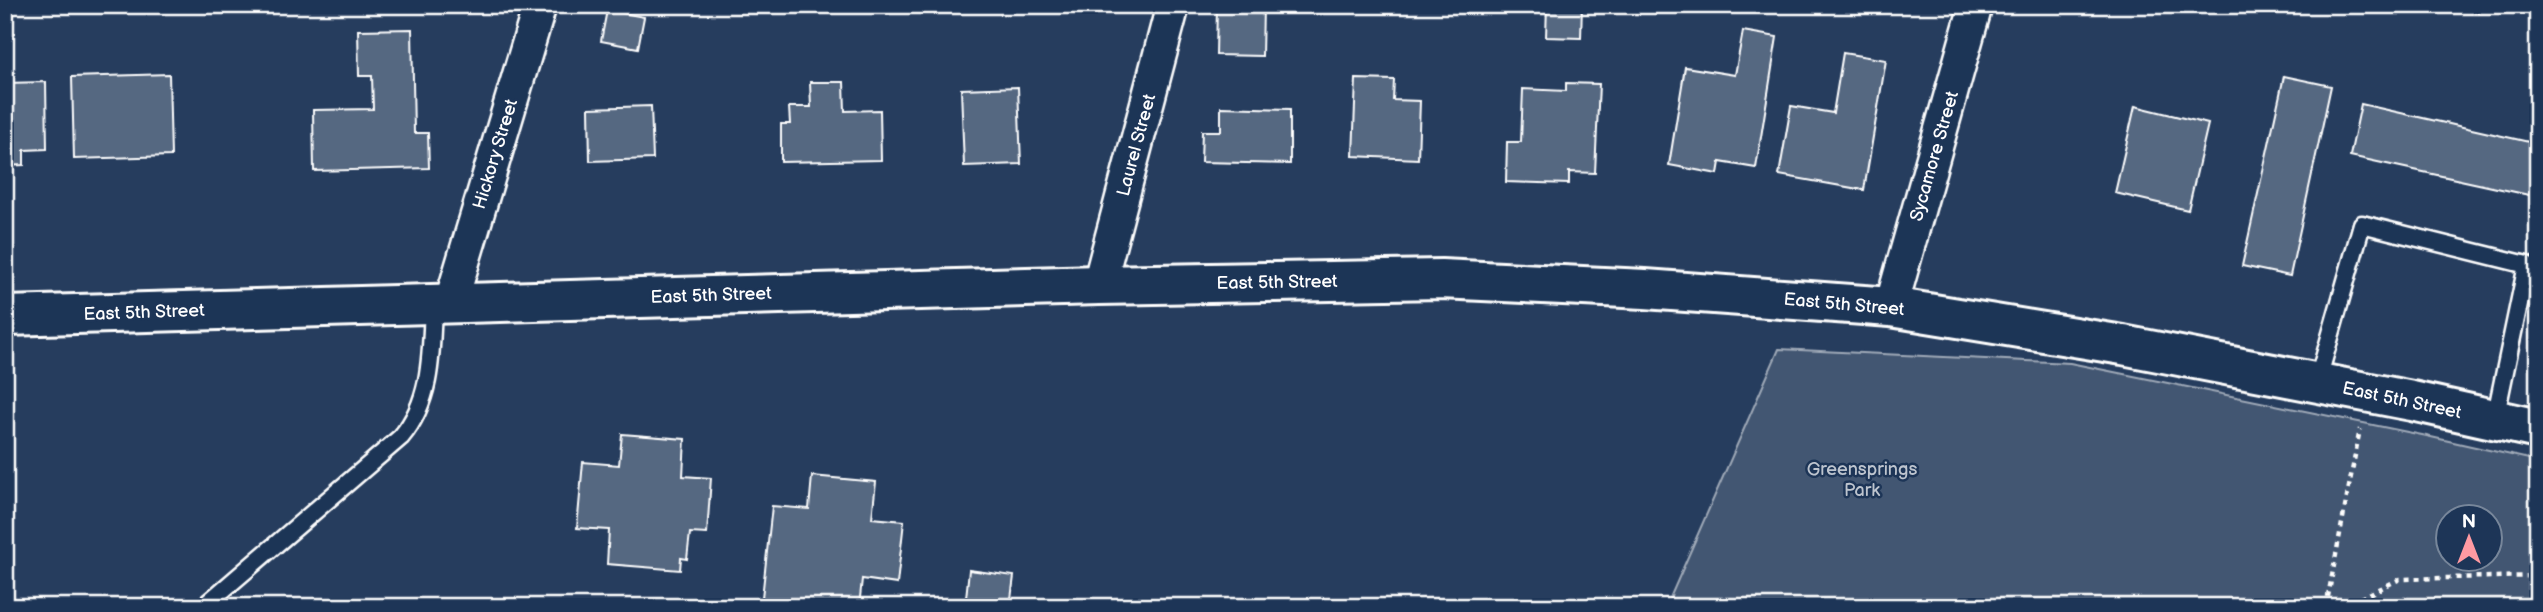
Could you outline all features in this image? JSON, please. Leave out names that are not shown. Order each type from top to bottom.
[{"type":"main road","name":"East 5th Street","points":[[5,316],[1099,285],[1441,279],[1645,289],[1891,307],[2123,345],[2538,429]]},
{"type":"street","name":"Hickory Street","points":[[442,303],[540,5]]},
{"type":"street","name":"Laurel Street","points":[[1099,285],[1173,5]]},
{"type":"street","name":"Sycamore Street","points":[[1891,307],[1976,5]]},
{"type":"lane","points":[[2317,383],[2362,224],[2527,265],[2495,419]]},
{"type":"lane","points":[[203,607],[401,437],[414,422],[422,403],[431,366],[442,303]]},
{"type":"path","points":[[2326,607],[2367,393]]},
{"type":"path","points":[[2342,607],[2400,579],[2538,576]]},
{"type":"green space","name":"Greensprings Park","points":[[1779,349],[2070,363],[2538,461],[2538,607],[1666,607]]},
{"type":"building","points":[[1217,5],[1263,6],[1262,56],[1216,55]]},
{"type":"building","points":[[1547,5],[1582,5],[1581,38],[1546,37]]},
{"type":"building","points":[[2455,5],[2479,5],[2478,13],[2455,8]]},
{"type":"building","points":[[607,10],[644,17],[638,48],[601,41]]},
{"type":"building","points":[[412,29],[414,133],[428,133],[429,168],[314,171],[313,110],[373,109],[372,76],[359,76],[358,30]]},
{"type":"building","points":[[1743,31],[1777,37],[1756,168],[1720,162],[1718,174],[1669,165],[1685,67],[1735,75]]},
{"type":"building","points":[[1843,53],[1886,60],[1864,190],[1779,175],[1791,106],[1833,113]]},
{"type":"building","points":[[169,74],[171,156],[74,159],[72,77]]},
{"type":"building","points":[[2284,76],[2331,86],[2290,276],[2242,266]]},
{"type":"building","points":[[1356,79],[1394,80],[1393,100],[1420,101],[1418,159],[1353,156]]},
{"type":"building","points":[[46,82],[47,149],[24,150],[24,165],[5,166],[5,83]]},
{"type":"building","points":[[810,82],[844,82],[845,111],[880,110],[881,160],[781,162],[781,124],[790,124],[789,107],[811,107]]},
{"type":"building","points":[[1566,83],[1599,84],[1595,173],[1569,172],[1569,184],[1506,182],[1507,142],[1521,142],[1523,89],[1566,91]]},
{"type":"building","points":[[1018,87],[1021,164],[964,166],[961,89]]},
{"type":"building","points":[[2361,104],[2538,144],[2538,197],[2350,156]]},
{"type":"building","points":[[651,106],[653,159],[590,161],[589,108]]},
{"type":"building","points":[[2135,106],[2208,124],[2188,210],[2115,193]]},
{"type":"building","points":[[1221,107],[1290,109],[1290,164],[1201,162],[1202,131],[1221,131]]},
{"type":"building","points":[[622,434],[685,439],[683,476],[711,478],[707,534],[690,533],[687,559],[681,558],[680,570],[607,564],[609,530],[577,528],[583,462],[619,465]]},
{"type":"building","points":[[812,476],[876,482],[872,518],[904,521],[897,584],[862,579],[859,607],[761,607],[772,506],[809,509]]},
{"type":"building","points":[[969,570],[1014,576],[1010,607],[965,607]]}]
